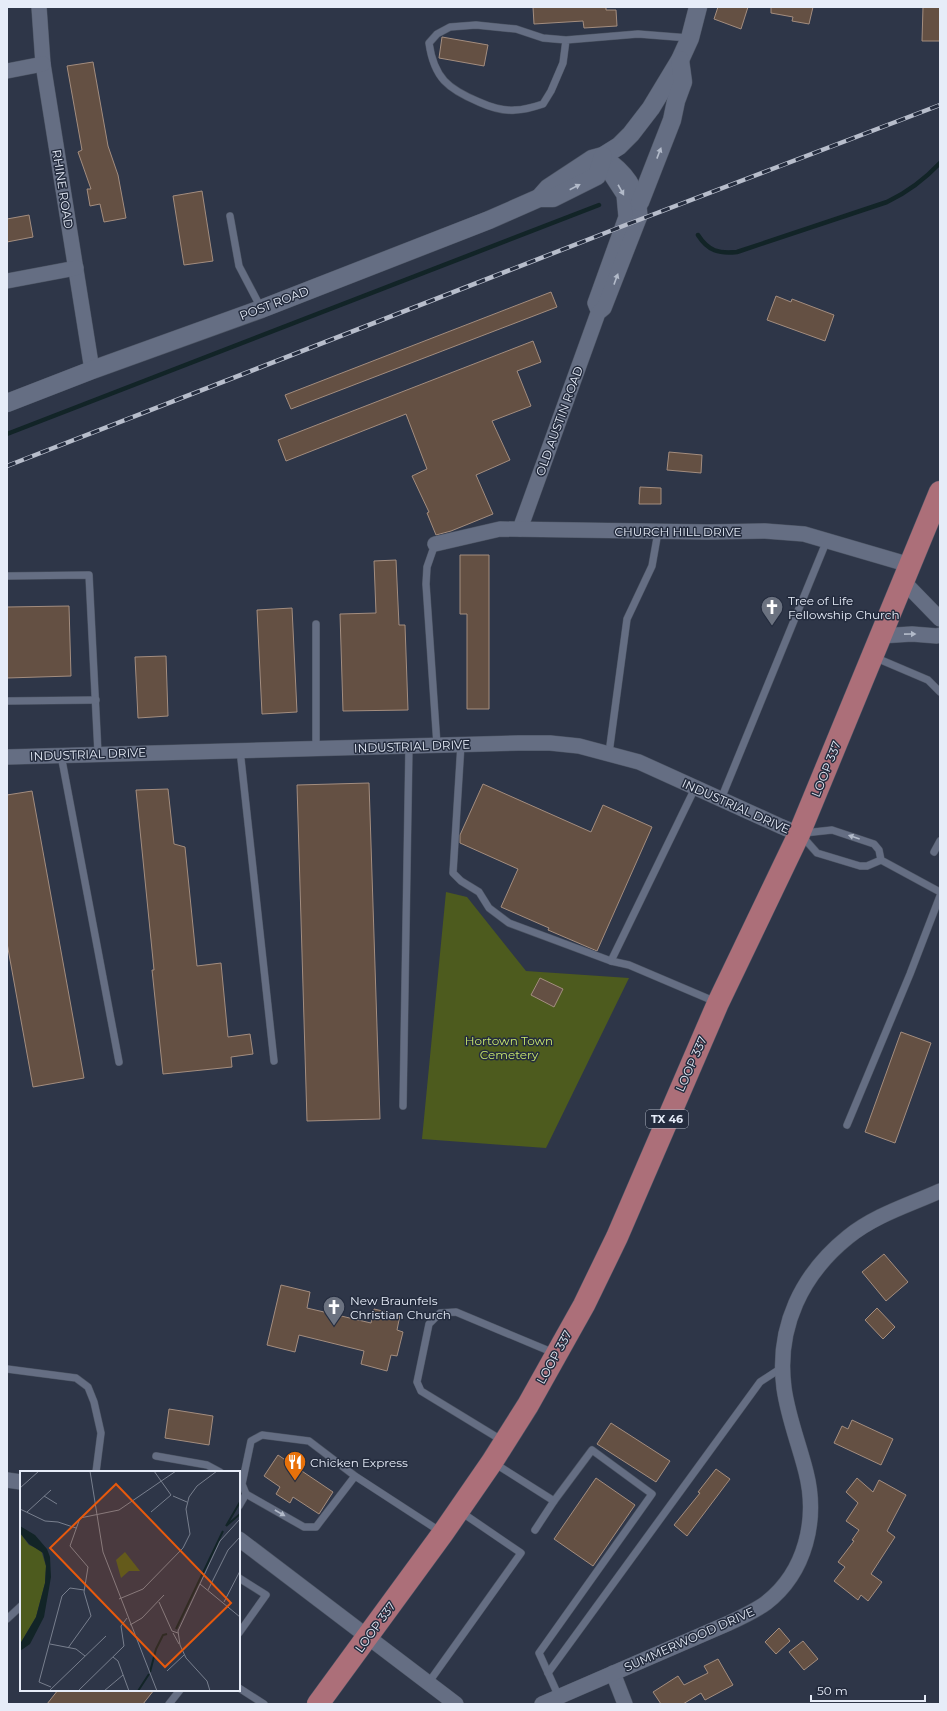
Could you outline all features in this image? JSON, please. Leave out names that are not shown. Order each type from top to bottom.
[{"type":"main road","name":"LOOP 337","points":[[318,1704],[459,1511],[492,1462],[528,1405],[584,1305],[617,1237],[718,1003],[799,834],[940,492]]},
{"type":"street","name":"RHINE ROAD","points":[[39,7],[43,64],[92,370]]},
{"type":"street","points":[[640,202],[626,175],[615,164],[603,156],[619,146],[631,134],[651,108],[680,60],[690,38],[698,7]]},
{"type":"street","points":[[640,202],[672,120],[683,82],[680,60]]},
{"type":"street","points":[[7,71],[43,64]]},
{"type":"street","name":"POST ROAD","points":[[7,403],[261,308],[489,220],[539,198],[548,188],[592,159],[603,156]]},
{"type":"street","name":"OLD AUSTIN ROAD","points":[[598,313],[596,303],[626,217],[624,195],[611,175],[603,156]]},
{"type":"street","name":"OLD AUSTIN ROAD","points":[[520,529],[598,313],[604,308],[639,220],[640,202]]},
{"type":"street","points":[[7,282],[76,268]]},
{"type":"street","name":"CHURCH HILL DRIVE","points":[[436,544],[500,529],[658,532],[765,531],[804,534],[830,541]]},
{"type":"street","points":[[830,541],[906,573],[940,619]]},
{"type":"street","points":[[880,636],[912,634],[940,635]]},
{"type":"street","name":"INDUSTRIAL DRIVE","points":[[7,757],[461,744],[550,743],[579,746],[639,762],[799,834]]},
{"type":"street","name":"SUMMERWOOD DRIVE","points":[[542,1704],[754,1611],[778,1592],[789,1579],[807,1542],[811,1520],[811,1500],[806,1473],[788,1412],[784,1386],[783,1343],[791,1316],[800,1294],[812,1274],[829,1254],[849,1236],[877,1218],[940,1191]]},
{"type":"street","points":[[7,1480],[20,1482]]},
{"type":"street","points":[[240,1541],[429,1682],[456,1704]]},
{"type":"street","points":[[613,1673],[625,1704]]},
{"type":"lane","points":[[566,40],[563,63],[551,91],[543,104],[515,110],[485,104],[458,93],[447,85],[437,72],[431,56],[429,43],[437,34],[450,27],[476,25],[516,29],[543,38],[566,40],[638,34],[690,38]]},
{"type":"lane","points":[[230,216],[239,266],[261,308]]},
{"type":"lane","points":[[609,753],[627,619],[652,566],[658,532]]},
{"type":"lane","points":[[720,799],[830,541]]},
{"type":"lane","points":[[436,544],[427,567],[426,584],[437,745]]},
{"type":"lane","points":[[7,576],[90,575],[98,754]]},
{"type":"lane","points":[[316,624],[316,748]]},
{"type":"lane","points":[[872,656],[928,680],[940,692]]},
{"type":"lane","points":[[7,702],[96,700]]},
{"type":"lane","points":[[461,744],[453,873],[479,892],[489,908],[509,923],[611,961],[629,965],[718,1003]]},
{"type":"lane","points":[[403,1106],[409,746]]},
{"type":"lane","points":[[240,750],[274,1062]]},
{"type":"lane","points":[[61,755],[120,1062]]},
{"type":"lane","points":[[611,961],[695,788]]},
{"type":"lane","points":[[799,834],[832,830],[874,844],[879,850],[881,860]]},
{"type":"lane","points":[[799,834],[818,853],[860,866],[867,866],[881,860]]},
{"type":"lane","points":[[934,852],[940,841]]},
{"type":"lane","points":[[881,860],[940,892]]},
{"type":"lane","points":[[847,1124],[910,974],[940,896]]},
{"type":"lane","points":[[504,1442],[421,1391],[416,1382],[429,1324],[440,1313],[456,1312],[556,1354]]},
{"type":"lane","points":[[548,1673],[760,1382],[784,1366]]},
{"type":"lane","points":[[7,1369],[76,1378],[88,1387],[94,1402],[101,1433],[96,1471]]},
{"type":"lane","points":[[355,1476],[316,1527],[304,1527],[246,1494],[240,1483],[252,1441],[262,1435],[309,1441],[355,1476],[443,1533]]},
{"type":"lane","points":[[535,1530],[554,1501],[592,1450],[652,1494],[539,1652],[559,1697]]},
{"type":"lane","points":[[156,1456],[206,1469]]},
{"type":"lane","points":[[492,1462],[554,1501]]},
{"type":"lane","points":[[240,1504],[246,1494]]},
{"type":"lane","points":[[429,1682],[521,1553],[459,1511]]},
{"type":"lane","points":[[240,1579],[266,1595],[240,1632]]},
{"type":"lane","points":[[7,1620],[20,1607]]},
{"type":"lane","points":[[240,1689],[264,1704]]},
{"type":"lane","points":[[170,1704],[179,1691]]},
{"type":"green space","name":"Hortown Town Cemetery","points":[[446,892],[467,897],[526,971],[629,978],[546,1148],[422,1139]]},
{"type":"building","points":[[533,7],[606,7],[606,10],[616,10],[617,26],[584,28],[583,21],[534,24]]},
{"type":"building","points":[[718,7],[748,7],[741,29],[714,19]]},
{"type":"building","points":[[771,7],[813,7],[809,24],[792,21],[793,17],[771,13]]},
{"type":"building","points":[[923,7],[940,7],[940,41],[922,41]]},
{"type":"building","points":[[442,37],[488,45],[484,66],[439,58]]},
{"type":"building","points":[[93,62],[108,146],[118,175],[126,218],[104,222],[100,204],[90,206],[87,189],[91,189],[78,152],[82,150],[67,66]]},
{"type":"building","points":[[202,191],[213,261],[184,265],[173,196]]},
{"type":"building","points":[[29,215],[33,237],[7,242],[7,219]]},
{"type":"building","points":[[551,292],[557,307],[291,409],[285,395]]},
{"type":"building","points":[[776,296],[791,302],[792,299],[834,315],[825,341],[767,320]]},
{"type":"building","points":[[533,341],[541,362],[517,371],[531,406],[492,421],[510,460],[476,475],[493,514],[451,531],[436,535],[427,513],[429,512],[412,476],[427,469],[406,414],[286,461],[278,440]]},
{"type":"building","points":[[669,452],[702,455],[701,473],[667,470]]},
{"type":"building","points":[[640,487],[661,488],[661,504],[639,504]]},
{"type":"building","points":[[460,555],[489,555],[489,709],[467,709],[467,614],[460,614]]},
{"type":"building","points":[[396,560],[399,625],[405,625],[408,710],[343,711],[340,614],[376,613],[374,561]]},
{"type":"building","points":[[69,606],[71,676],[7,678],[7,607]]},
{"type":"building","points":[[292,608],[297,712],[262,714],[257,610]]},
{"type":"building","points":[[166,656],[168,716],[138,718],[135,657]]},
{"type":"building","points":[[369,783],[380,1119],[307,1121],[297,785]]},
{"type":"building","points":[[483,784],[591,832],[603,805],[652,827],[597,951],[548,930],[549,928],[501,907],[518,869],[460,843],[460,835]]},
{"type":"building","points":[[168,789],[174,844],[185,847],[197,966],[221,963],[228,1037],[250,1034],[253,1054],[231,1057],[232,1067],[163,1074],[136,790]]},
{"type":"building","points":[[32,791],[84,1078],[33,1087],[7,943],[7,795]]},
{"type":"building","points":[[540,978],[563,989],[554,1007],[531,995]]},
{"type":"building","points":[[901,1032],[931,1043],[895,1143],[865,1132]]},
{"type":"building","points":[[884,1254],[908,1282],[886,1301],[862,1272]]},
{"type":"building","name":"New Braunfels Christian Church","points":[[281,1285],[310,1292],[307,1308],[371,1323],[374,1309],[400,1315],[397,1330],[403,1332],[397,1356],[391,1355],[387,1371],[361,1364],[364,1351],[299,1335],[295,1352],[267,1345]]},
{"type":"building","points":[[877,1308],[895,1327],[883,1339],[865,1320]]},
{"type":"building","points":[[169,1409],[213,1416],[209,1445],[165,1438]]},
{"type":"building","points":[[852,1420],[893,1439],[881,1465],[834,1443],[842,1426],[848,1429]]},
{"type":"building","points":[[611,1423],[670,1461],[656,1482],[597,1444]]},
{"type":"building","name":"Chicken Express","points":[[278,1455],[333,1492],[319,1514],[293,1497],[290,1503],[276,1494],[280,1487],[264,1476]]},
{"type":"building","points":[[716,1469],[730,1479],[687,1536],[674,1525],[700,1493],[698,1492]]},
{"type":"building","points":[[596,1478],[635,1505],[593,1566],[554,1539]]},
{"type":"building","points":[[857,1478],[873,1492],[879,1480],[906,1495],[887,1531],[895,1537],[871,1574],[882,1582],[868,1601],[861,1595],[858,1600],[834,1581],[845,1567],[838,1562],[854,1541],[852,1540],[859,1530],[846,1521],[858,1503],[846,1492]]},
{"type":"building","points":[[779,1628],[790,1641],[776,1654],[765,1642]]},
{"type":"building","points":[[803,1641],[818,1659],[804,1670],[789,1652]]},
{"type":"building","points":[[718,1659],[733,1685],[705,1700],[701,1693],[683,1704],[661,1704],[653,1692],[678,1676],[684,1685],[708,1673],[704,1666]]},
{"type":"building","points":[[57,1691],[153,1691],[143,1704],[47,1704]]},
{"type":"waterway","points":[[698,235],[706,245],[714,250],[719,252],[737,252],[887,202],[915,185],[940,163]]},
{"type":"waterway","points":[[7,434],[599,205]]},
{"type":"railway","points":[[7,466],[623,226],[940,105]]},
{"type":"place","name":"Tree of Life Fellowship Church","points":[[772,626]]},
{"type":"place","name":"New Braunfels Christian Church","points":[[334,1326]]},
{"type":"place","name":"Chicken Express","points":[[295,1482]]}]
